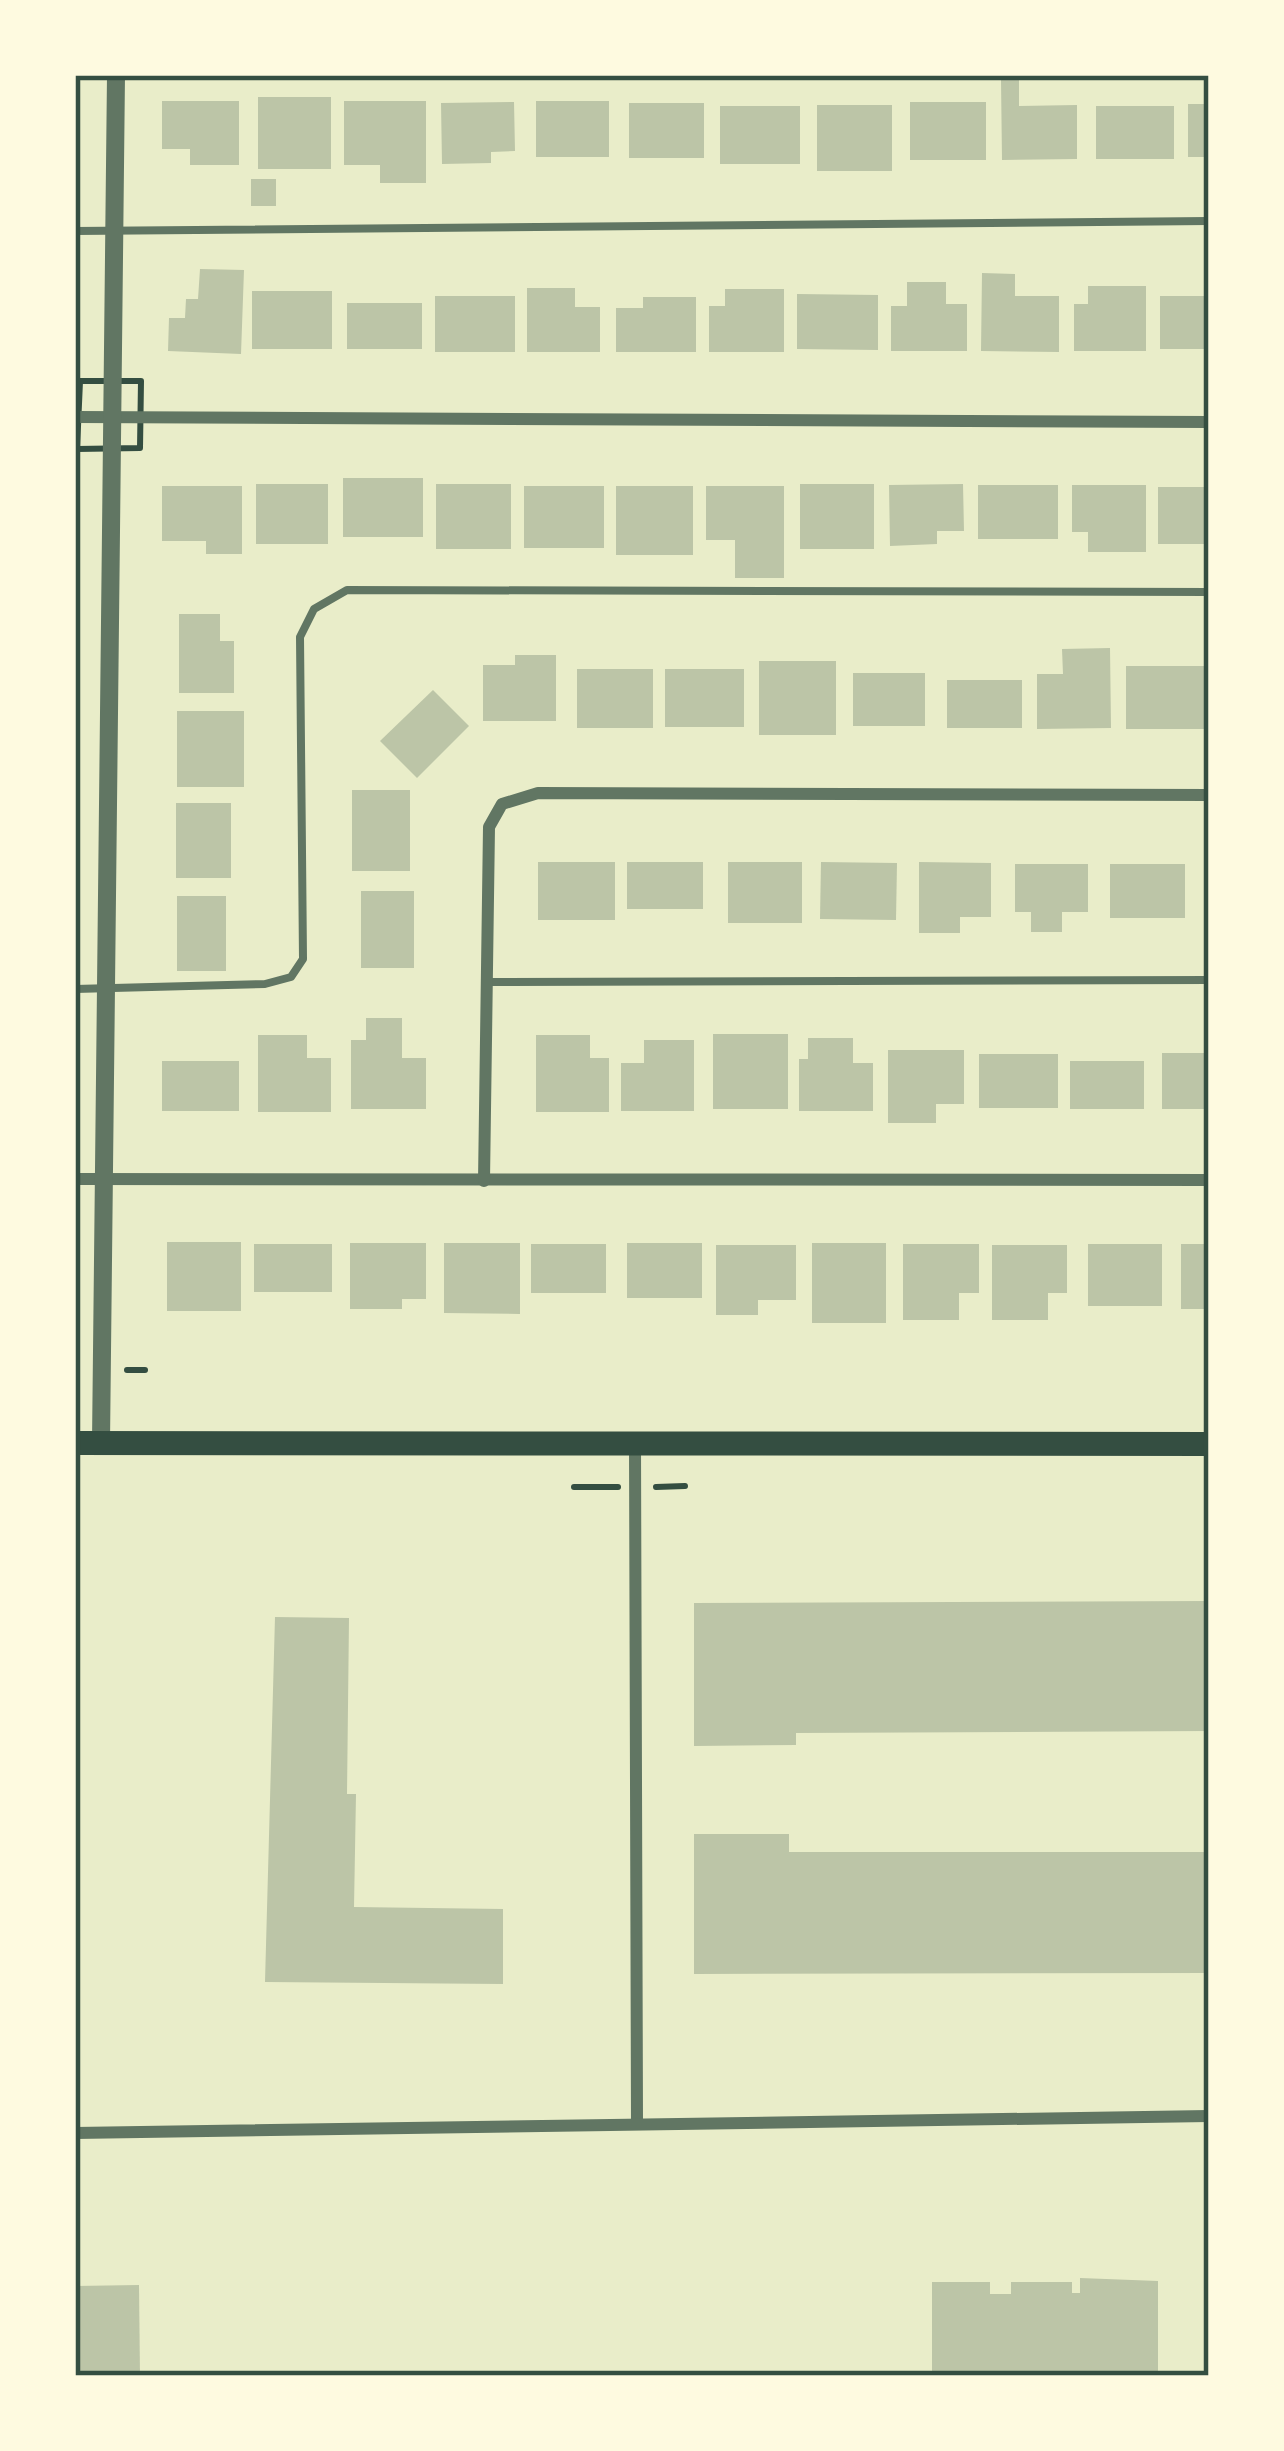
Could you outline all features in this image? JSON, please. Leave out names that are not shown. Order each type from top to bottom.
[{"type":"main road","points":[[75,1443],[1209,1444]]},
{"type":"street","points":[[101,1443],[116,75]]},
{"type":"street","points":[[75,417],[1209,422]]},
{"type":"street","points":[[484,1181],[489,827],[502,804],[538,794],[1209,795]]},
{"type":"street","points":[[75,1179],[1209,1180]]},
{"type":"street","points":[[635,1443],[637,2120]]},
{"type":"street","points":[[75,2133],[637,2120],[1209,2116]]},
{"type":"lane","points":[[75,231],[1209,221]]},
{"type":"lane","points":[[75,989],[265,984],[291,977],[303,958],[300,637],[314,609],[347,590],[1209,592]]},
{"type":"lane","points":[[487,982],[1209,980]]},
{"type":"building","points":[[1001,80],[1019,80],[1019,106],[1077,105],[1077,159],[1002,160]]},
{"type":"building","points":[[258,97],[331,97],[331,169],[258,169]]},
{"type":"building","points":[[162,101],[239,101],[239,165],[190,165],[190,149],[162,149]]},
{"type":"building","points":[[344,101],[426,101],[426,183],[380,183],[380,165],[344,165]]},
{"type":"building","points":[[536,101],[609,101],[609,157],[536,157]]},
{"type":"building","points":[[514,102],[515,151],[491,152],[491,163],[442,164],[441,103]]},
{"type":"building","points":[[910,102],[986,102],[986,160],[910,160]]},
{"type":"building","points":[[629,103],[704,103],[704,158],[629,158]]},
{"type":"building","points":[[1188,104],[1209,104],[1209,157],[1188,157]]},
{"type":"building","points":[[817,105],[892,105],[892,171],[817,171]]},
{"type":"building","points":[[720,106],[800,106],[800,164],[720,164]]},
{"type":"building","points":[[1096,106],[1174,106],[1174,159],[1096,159]]},
{"type":"building","points":[[251,179],[276,179],[276,206],[251,206]]},
{"type":"building","points":[[200,269],[244,270],[241,354],[168,351],[169,318],[185,318],[186,299],[198,299]]},
{"type":"building","points":[[982,273],[1015,274],[1015,296],[1059,296],[1059,352],[981,351]]},
{"type":"building","points":[[907,282],[946,282],[946,304],[967,304],[967,351],[891,351],[891,306],[907,306]]},
{"type":"building","points":[[1088,286],[1146,286],[1146,351],[1074,351],[1074,304],[1088,304]]},
{"type":"building","points":[[527,288],[575,288],[575,307],[600,307],[600,352],[527,352]]},
{"type":"building","points":[[725,289],[784,289],[784,352],[709,352],[709,306],[725,306]]},
{"type":"building","points":[[252,291],[332,291],[332,349],[252,349]]},
{"type":"building","points":[[797,294],[878,295],[878,350],[797,349]]},
{"type":"building","points":[[435,296],[515,296],[515,352],[435,352]]},
{"type":"building","points":[[1160,296],[1209,296],[1209,349],[1160,349]]},
{"type":"building","points":[[643,297],[696,297],[696,352],[616,352],[616,308],[643,308]]},
{"type":"building","points":[[347,303],[422,303],[422,349],[347,349]]},
{"type":"building","points":[[343,478],[423,478],[423,537],[343,537]]},
{"type":"building","points":[[256,484],[328,484],[328,544],[256,544]]},
{"type":"building","points":[[436,484],[511,484],[511,549],[436,549]]},
{"type":"building","points":[[800,484],[874,484],[874,549],[800,549]]},
{"type":"building","points":[[963,484],[964,531],[937,531],[937,544],[890,546],[889,485]]},
{"type":"building","points":[[978,485],[1058,485],[1058,539],[978,539]]},
{"type":"building","points":[[1072,485],[1146,485],[1146,552],[1088,552],[1088,532],[1072,532]]},
{"type":"building","points":[[162,486],[242,486],[242,554],[206,554],[206,541],[162,541]]},
{"type":"building","points":[[524,486],[604,486],[604,548],[524,548]]},
{"type":"building","points":[[616,486],[693,486],[693,555],[616,555]]},
{"type":"building","points":[[706,486],[784,486],[784,578],[735,578],[735,540],[706,540]]},
{"type":"building","points":[[1158,487],[1209,487],[1209,544],[1158,544]]},
{"type":"building","points":[[179,614],[220,614],[220,641],[234,641],[234,693],[179,693]]},
{"type":"building","points":[[1110,648],[1111,728],[1037,729],[1037,674],[1063,674],[1062,649]]},
{"type":"building","points":[[515,655],[556,655],[556,721],[483,721],[483,665],[515,665]]},
{"type":"building","points":[[759,661],[836,661],[836,735],[759,735]]},
{"type":"building","points":[[1126,666],[1204,666],[1204,729],[1126,729]]},
{"type":"building","points":[[577,669],[653,669],[653,728],[577,728]]},
{"type":"building","points":[[665,669],[744,669],[744,727],[665,727]]},
{"type":"building","points":[[853,673],[925,673],[925,726],[853,726]]},
{"type":"building","points":[[947,680],[1022,680],[1022,728],[947,728]]},
{"type":"building","points":[[433,690],[469,726],[417,778],[380,741]]},
{"type":"building","points":[[177,711],[244,711],[244,787],[177,787]]},
{"type":"building","points":[[352,790],[410,790],[410,871],[352,871]]},
{"type":"building","points":[[176,803],[231,803],[231,878],[176,878]]},
{"type":"building","points":[[538,862],[615,862],[615,920],[538,920]]},
{"type":"building","points":[[627,862],[703,862],[703,909],[627,909]]},
{"type":"building","points":[[728,862],[802,862],[802,923],[728,923]]},
{"type":"building","points":[[821,862],[897,863],[896,920],[820,919]]},
{"type":"building","points":[[919,862],[991,863],[991,917],[960,917],[960,933],[919,933]]},
{"type":"building","points":[[1015,864],[1088,864],[1088,912],[1062,912],[1062,932],[1031,932],[1031,912],[1015,912]]},
{"type":"building","points":[[1110,864],[1185,864],[1185,918],[1110,918]]},
{"type":"building","points":[[361,891],[414,891],[414,968],[361,968]]},
{"type":"building","points":[[177,896],[226,896],[226,971],[177,971]]},
{"type":"building","points":[[366,1018],[402,1018],[402,1058],[426,1058],[426,1109],[351,1109],[351,1040],[366,1040]]},
{"type":"building","points":[[713,1034],[788,1034],[788,1109],[713,1109]]},
{"type":"building","points":[[258,1035],[307,1035],[307,1058],[331,1058],[331,1112],[258,1112]]},
{"type":"building","points":[[536,1035],[590,1035],[590,1058],[609,1058],[609,1112],[536,1112]]},
{"type":"building","points":[[808,1038],[853,1038],[853,1063],[873,1063],[873,1111],[799,1111],[799,1059],[808,1059]]},
{"type":"building","points":[[644,1040],[694,1040],[694,1111],[621,1111],[621,1063],[644,1063]]},
{"type":"building","points":[[888,1050],[964,1050],[964,1104],[936,1104],[936,1123],[888,1123]]},
{"type":"building","points":[[1162,1053],[1209,1053],[1209,1109],[1162,1109]]},
{"type":"building","points":[[979,1054],[1058,1054],[1058,1108],[979,1108]]},
{"type":"building","points":[[162,1061],[239,1061],[239,1111],[162,1111]]},
{"type":"building","points":[[1070,1061],[1144,1061],[1144,1109],[1070,1109]]},
{"type":"building","points":[[167,1242],[241,1242],[241,1311],[167,1311]]},
{"type":"building","points":[[350,1243],[426,1243],[426,1299],[402,1299],[402,1309],[350,1309]]},
{"type":"building","points":[[444,1243],[520,1243],[520,1314],[444,1313]]},
{"type":"building","points":[[627,1243],[702,1243],[702,1298],[627,1298]]},
{"type":"building","points":[[812,1243],[886,1243],[886,1323],[812,1323]]},
{"type":"building","points":[[254,1244],[332,1244],[332,1292],[254,1292]]},
{"type":"building","points":[[531,1244],[606,1244],[606,1293],[531,1293]]},
{"type":"building","points":[[903,1244],[979,1244],[979,1293],[959,1293],[959,1320],[903,1320]]},
{"type":"building","points":[[1088,1244],[1162,1244],[1162,1306],[1088,1306]]},
{"type":"building","points":[[1181,1244],[1209,1244],[1209,1309],[1181,1309]]},
{"type":"building","points":[[716,1245],[796,1245],[796,1300],[758,1300],[758,1315],[716,1315]]},
{"type":"building","points":[[992,1245],[1067,1245],[1067,1293],[1048,1293],[1048,1320],[992,1320]]},
{"type":"building","points":[[1209,1601],[1209,1731],[796,1733],[796,1745],[694,1746],[694,1603]]},
{"type":"building","points":[[275,1617],[349,1618],[347,1794],[356,1794],[354,1907],[503,1909],[503,1984],[265,1982]]},
{"type":"building","points":[[694,1834],[789,1834],[789,1852],[1209,1852],[1209,1973],[694,1974]]},
{"type":"building","points":[[1080,2278],[1158,2281],[1158,2376],[932,2376],[932,2282],[990,2282],[990,2294],[1011,2294],[1011,2282],[1072,2282],[1072,2293],[1080,2293]]},
{"type":"building","points":[[139,2285],[140,2376],[75,2376],[75,2286]]}]
